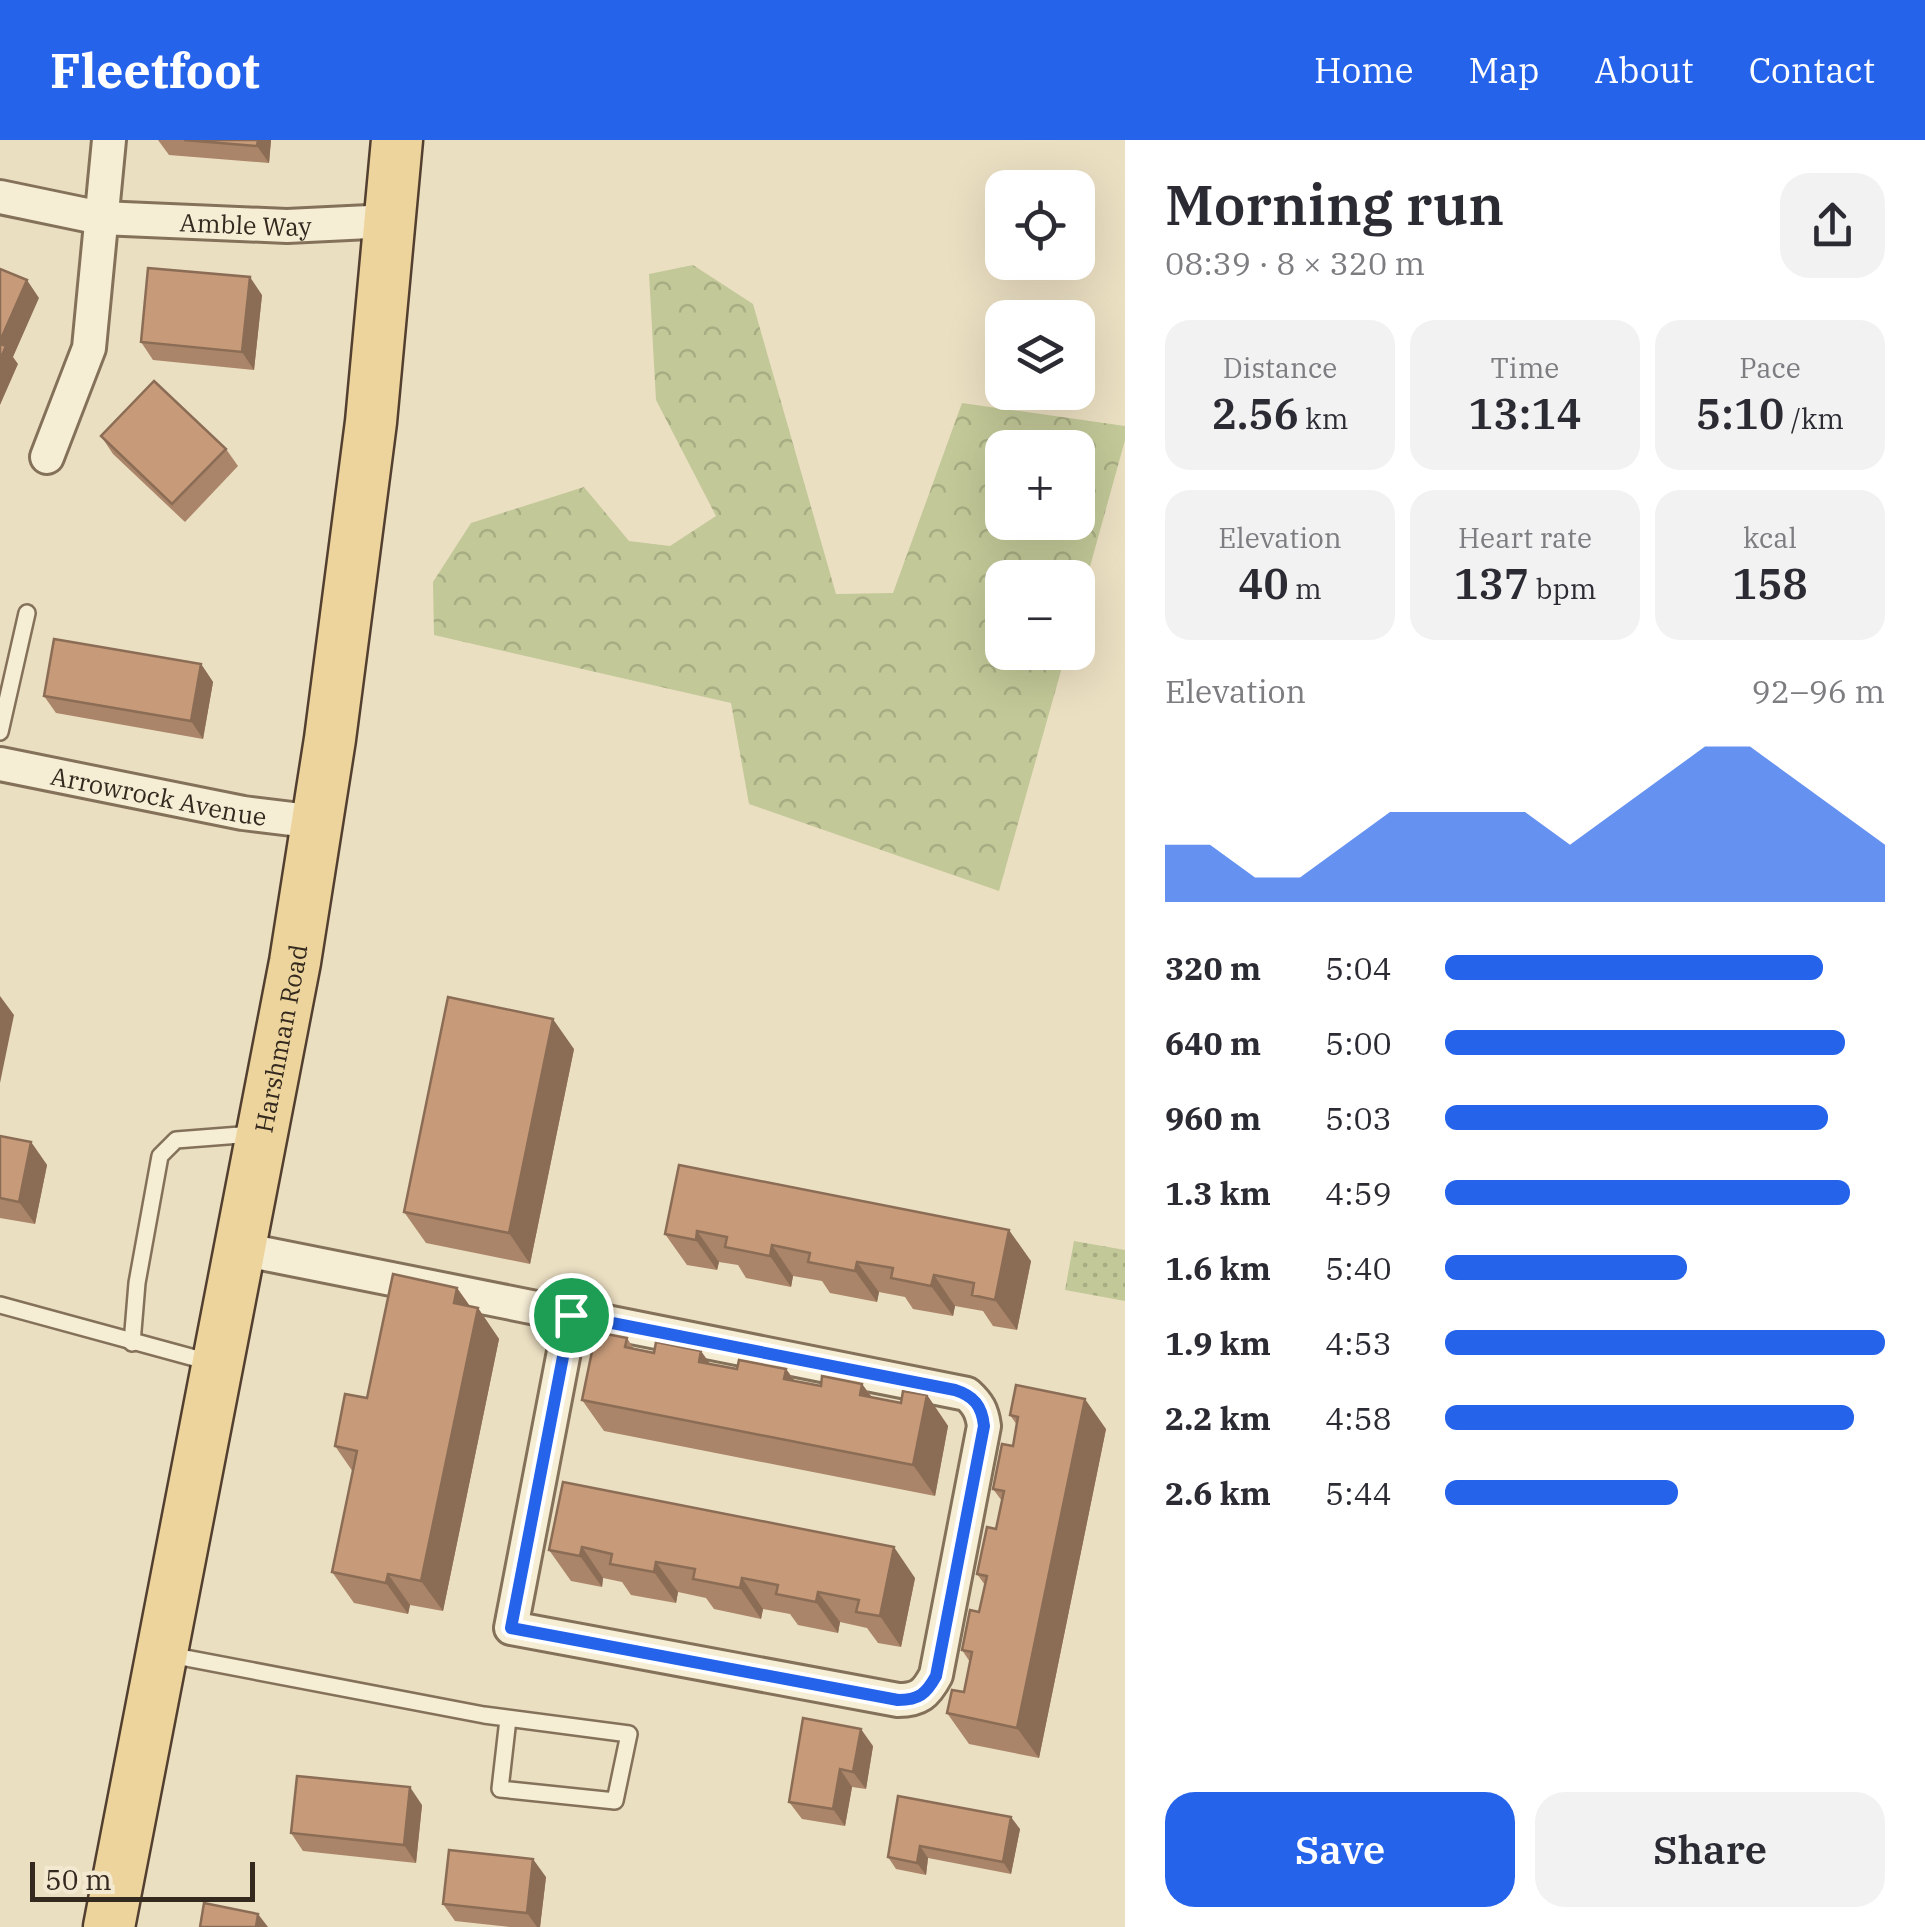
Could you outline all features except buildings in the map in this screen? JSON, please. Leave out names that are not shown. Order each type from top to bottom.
[{"type":"main road","name":"Harshman Road","points":[[109,1927],[295,962],[318,822],[371,422],[396,140]]},
{"type":"street","points":[[47,457],[89,348],[108,140]]},
{"type":"street","name":"Amble Way","points":[[0,198],[101,218],[288,226],[390,221]]},
{"type":"street","name":"Arrowrock Avenue","points":[[0,764],[243,813],[318,822]]},
{"type":"street","points":[[240,1249],[571,1315],[967,1394],[977,1403],[984,1426],[936,1676],[921,1696],[898,1700],[511,1628],[571,1315]]},
{"type":"lane","points":[[0,732],[26,613]]},
{"type":"lane","points":[[132,1342],[160,1156],[176,1140],[262,1134]]},
{"type":"lane","points":[[0,1305],[217,1364]]},
{"type":"lane","points":[[161,1653],[508,1719],[628,1734],[615,1801],[500,1789],[508,1719]]},
{"type":"green space","points":[[693,265],[753,304],[836,594],[893,593],[962,403],[985,406],[985,410],[1012,410],[1125,426],[1125,440],[1092,560],[985,560],[985,670],[1061,670],[999,891],[749,804],[731,703],[434,635],[433,582],[471,523],[584,487],[629,541],[670,546],[716,516],[656,400],[649,274]]},
{"type":"green space","points":[[1074,1241],[1125,1250],[1125,1301],[1065,1290]]},
{"type":"route","points":[[571,1315],[955,1390],[977,1403],[984,1426],[936,1676],[921,1696],[898,1700],[511,1628],[571,1315]]}]
